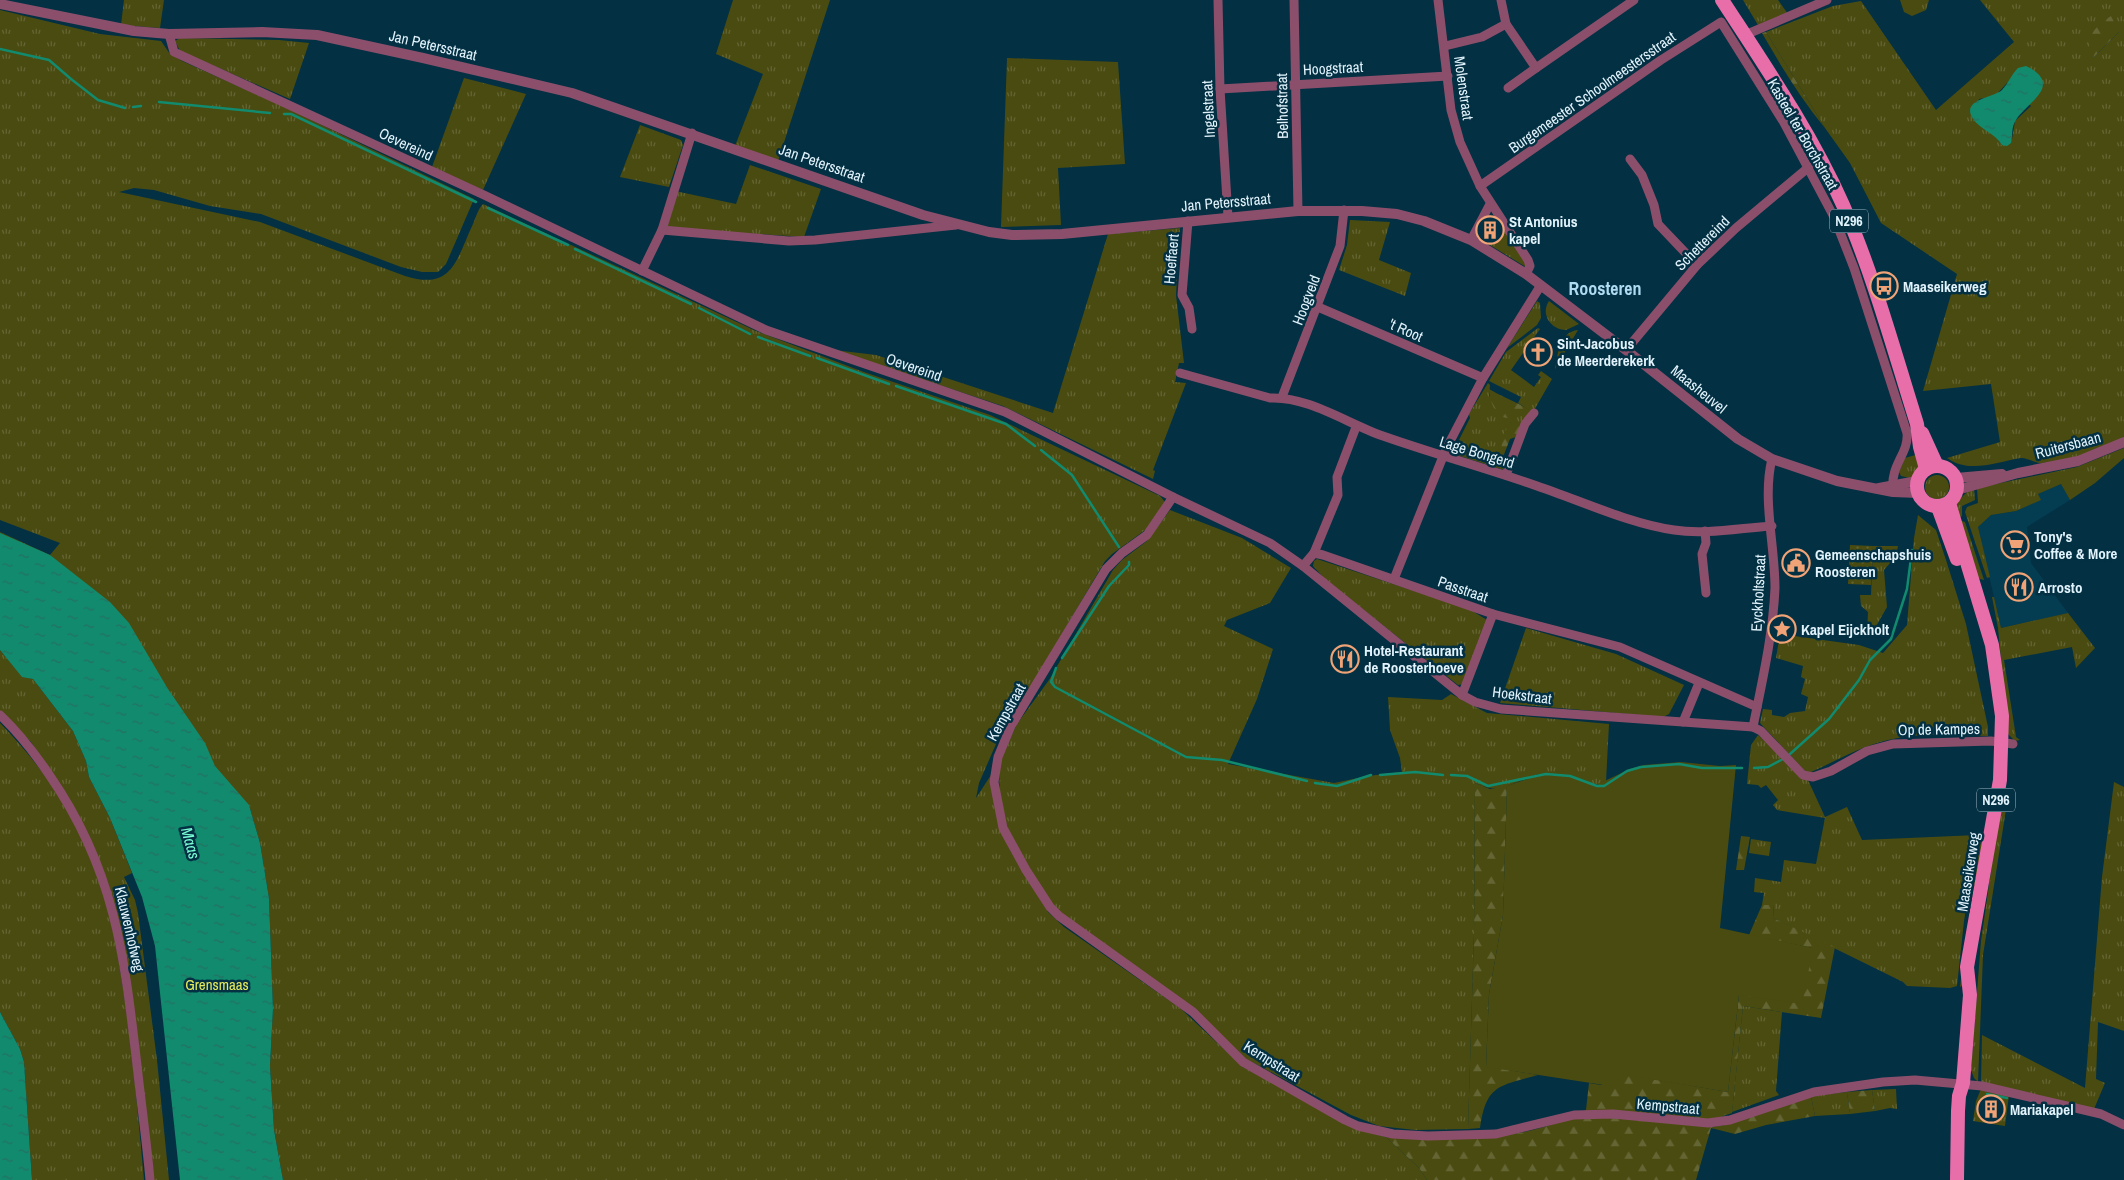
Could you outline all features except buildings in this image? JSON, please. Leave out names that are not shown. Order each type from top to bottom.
[{"type":"main road","name":"N296","points":[[1722,0],[1792,108],[1843,205],[1867,266],[1931,467]]},
{"type":"main road","points":[[1931,467],[1947,468],[1956,484],[1943,505],[1926,503],[1918,487],[1931,467]]},
{"type":"main road","name":"Maaseikerweg","points":[[1943,505],[1995,674],[2002,716],[2000,780],[1976,926],[1978,947],[1975,983],[1970,995],[1964,1083],[1959,1096],[1956,1151],[1958,1163],[1957,1180]]},
{"type":"street","name":"Ingelstraat","points":[[1218,0],[1220,89],[1228,217]]},
{"type":"street","name":"Belhofstraat","points":[[1294,0],[1298,210]]},
{"type":"street","name":"Molenstraat","points":[[1438,0],[1445,46],[1451,110],[1460,142],[1490,204],[1528,260],[1530,266],[1526,274]]},
{"type":"street","points":[[1501,0],[1506,24],[1536,68]]},
{"type":"street","points":[[1508,88],[1634,0]]},
{"type":"street","points":[[1745,35],[1827,0]]},
{"type":"street","name":"Jan Petersstraat","points":[[0,4],[101,26],[169,34],[262,32],[317,35],[572,93],[692,133],[923,215],[997,233],[1034,234],[1094,231],[1298,210],[1344,210],[1397,214],[1424,221],[1471,240]]},
{"type":"street","name":"Kasteel ter Borchstraat","points":[[1721,22],[1783,121],[1809,167],[1845,243],[1907,433],[1907,443],[1894,470],[1892,488]]},
{"type":"street","name":"Burgemeester Schoolmeestersstraat","points":[[1480,186],[1661,60],[1721,22]]},
{"type":"street","points":[[1445,46],[1482,37],[1506,24]]},
{"type":"street","name":"Oevereind","points":[[169,34],[174,52],[766,330],[1005,412],[1173,497]]},
{"type":"street","name":"Hoogstraat","points":[[1220,89],[1448,76]]},
{"type":"street","points":[[642,271],[662,230],[692,133]]},
{"type":"street","points":[[1630,158],[1642,175],[1654,205],[1658,224],[1697,265]]},
{"type":"street","name":"Schettereind","points":[[1626,350],[1697,265],[1736,228],[1809,167]]},
{"type":"street","points":[[1471,240],[1490,204]]},
{"type":"street","name":"Hoogveld","points":[[1282,397],[1340,246],[1344,210]]},
{"type":"street","name":"Hoeffaert","points":[[1188,221],[1182,295],[1188,308],[1192,329]]},
{"type":"street","points":[[662,230],[788,241],[815,240],[959,225]]},
{"type":"street","name":"Maasheuvel","points":[[1471,240],[1526,274],[1738,439],[1772,459],[1828,479],[1878,488],[1918,487]]},
{"type":"street","points":[[1394,579],[1443,455],[1483,378],[1541,285]]},
{"type":"street","name":"'t Root","points":[[1318,307],[1483,378]]},
{"type":"street","name":"Lage Bongerd","points":[[1180,373],[1270,398],[1282,397],[1344,418],[1356,427],[1426,451],[1506,475],[1657,527],[1688,532],[1772,526]]},
{"type":"street","points":[[1506,475],[1525,424],[1534,413]]},
{"type":"street","points":[[1173,497],[1270,543],[1303,566],[1314,553],[1338,495],[1337,477],[1356,427]]},
{"type":"street","name":"Ruitersbaan","points":[[1956,484],[2078,461],[2124,442]]},
{"type":"street","name":"Eyckholtstraat","points":[[1753,728],[1768,652],[1774,590],[1772,526],[1768,481],[1772,459]]},
{"type":"street","name":"Kempstraat","points":[[1173,497],[1147,535],[1122,553],[1106,569],[1011,726],[998,757],[994,782],[996,799],[1008,838],[1050,907],[1070,925],[1193,1012],[1243,1062],[1358,1126],[1393,1134],[1428,1136],[1496,1134],[1574,1115],[1613,1114],[1713,1123],[1822,1091],[1903,1080],[1964,1083],[2066,1105],[2105,1116]]},
{"type":"street","points":[[1705,531],[1706,543],[1702,554],[1706,593]]},
{"type":"street","name":"Passtraat","points":[[1314,553],[1493,614],[1620,647],[1757,707]]},
{"type":"street","name":"Hoekstraat","points":[[1303,566],[1462,695],[1475,702],[1501,709],[1753,728]]},
{"type":"street","points":[[1462,695],[1493,614]]},
{"type":"street","points":[[1683,722],[1699,683]]},
{"type":"street","name":"Klauwenhofweg","points":[[0,715],[36,756],[64,797],[88,842],[103,877],[118,932],[128,980],[150,1180]]},
{"type":"street","name":"Op de Kampes","points":[[1753,728],[1761,731],[1803,774],[1813,777],[1832,771],[1867,751],[1893,744],[2002,742]]},
{"type":"street","points":[[2105,1116],[2124,1118]]},
{"type":"street","points":[[2105,1116],[2124,1125]]},
{"type":"shaded area","points":[[2061,484],[2070,500],[2027,527],[2031,563],[2068,613],[2001,628],[1978,527],[1991,515],[2016,511],[2040,500],[2038,494]]},
{"type":"green space","points":[[124,0],[164,0],[160,28],[121,25]]},
{"type":"green space","points":[[733,0],[830,0],[778,161],[735,146],[763,74],[716,54]]},
{"type":"green space","points":[[1743,0],[1778,0],[1788,14],[1758,25]]},
{"type":"green space","points":[[1900,0],[1929,0],[1926,10],[1912,16],[1904,12]]},
{"type":"green space","points":[[1980,0],[2124,0],[2124,437],[2105,447],[2061,461],[2040,463],[2021,458],[1983,466],[1973,466],[1955,463],[1947,458],[2000,442],[1991,384],[1923,391],[1957,274],[1881,223],[1850,163],[1825,128],[1766,32],[1833,6],[1861,1],[1936,110],[2014,42]],"holes":[[[2119,32],[2094,57],[2090,44],[2091,36]],[[2007,83],[2031,106],[2015,121],[2012,139],[2002,145],[1995,135],[1973,119],[1979,99],[1995,96]]]},
{"type":"green space","points":[[0,10],[100,34],[161,41],[170,54],[182,61],[289,109],[474,199],[446,264],[438,272],[422,272],[401,267],[261,214],[210,206],[154,190],[134,188],[119,192],[260,222],[405,276],[421,280],[443,276],[451,269],[483,204],[756,331],[861,371],[990,415],[1160,496],[1165,502],[1148,528],[1105,561],[1024,698],[1003,728],[979,783],[976,798],[991,775],[1010,850],[1048,912],[1064,927],[1180,1008],[1243,1067],[1356,1129],[1386,1137],[1419,1168],[1427,1180],[283,1180],[274,1130],[270,1066],[273,1009],[269,898],[260,843],[249,805],[183,850],[0,577],[0,532],[50,555],[60,543],[0,520]]},
{"type":"green space","points":[[2111,16],[2119,32],[2094,57],[2089,44],[2092,33]]},
{"type":"green space","points":[[1766,32],[1825,128],[1784,70],[1762,33]]},
{"type":"green space","points":[[180,38],[279,40],[309,43],[290,99],[180,51],[175,41]]},
{"type":"green space","points":[[1007,58],[1118,62],[1125,164],[1058,168],[1061,225],[1001,227]]},
{"type":"green space","points":[[464,78],[526,94],[483,190],[432,167]]},
{"type":"green space","points":[[640,125],[681,140],[683,145],[669,187],[620,177]]},
{"type":"green space","points":[[750,165],[821,189],[804,237],[664,228],[675,191],[736,204]]},
{"type":"green space","points":[[1490,215],[1495,217],[1528,264],[1526,267],[1480,239],[1485,229],[1491,234],[1495,230],[1487,220]]},
{"type":"green space","points":[[1350,220],[1390,222],[1379,260],[1411,273],[1405,296],[1339,270],[1347,245]]},
{"type":"green space","points":[[1180,228],[1176,295],[1184,363],[1179,363],[1175,382],[1186,383],[1153,470],[1155,471],[1153,479],[1003,406],[834,350],[876,355],[1053,413],[1108,234]]},
{"type":"green space","points":[[1537,301],[1540,303],[1541,318],[1537,325],[1507,348]]},
{"type":"green space","points":[[1549,301],[1579,324],[1566,330],[1552,324],[1546,316]]},
{"type":"green space","points":[[1538,328],[1540,329],[1511,370],[1534,387],[1541,377],[1538,375],[1541,371],[1552,379],[1533,412],[1523,422],[1511,422],[1501,455],[1506,463],[1504,470],[1454,454],[1470,418],[1469,414],[1488,383],[1490,385],[1489,396],[1529,410],[1518,403],[1521,397],[1489,381],[1506,352]]},
{"type":"green space","points":[[1578,330],[1555,369],[1563,339]]},
{"type":"green space","points":[[1489,389],[1530,410],[1513,418],[1503,417],[1494,407]]},
{"type":"green space","points":[[1511,422],[1523,422],[1516,437],[1510,439],[1503,457],[1500,454],[1504,433]]},
{"type":"green space","points":[[2124,448],[2124,458],[2095,483],[2070,500],[2061,484],[2038,494],[2041,500],[2016,511],[1991,515],[1978,527],[1990,577],[1987,578],[1965,512],[1967,507],[1978,503],[1977,488],[2077,467]]},
{"type":"green space","points":[[1919,454],[1920,462],[1917,471],[1910,478],[1901,476],[1899,472],[1905,458]]},
{"type":"green space","points":[[1937,475],[1945,479],[1949,487],[1945,495],[1937,499],[1929,495],[1925,487],[1929,479]]},
{"type":"green space","points":[[1974,489],[1975,500],[1962,506],[1962,516],[1957,519],[1957,502],[1969,490]]},
{"type":"green space","points":[[1170,510],[1242,538],[1291,568],[1270,603],[1227,620],[1224,626],[1273,649],[1257,699],[1228,764],[1334,783],[1402,772],[1400,758],[1390,730],[1388,697],[1442,700],[1451,694],[1487,713],[1609,724],[1606,782],[1599,784],[1583,783],[1550,774],[1542,774],[1497,788],[1488,788],[1475,783],[1474,933],[1468,1129],[1415,1130],[1379,1126],[1351,1115],[1241,1056],[1197,1013],[1052,906],[1010,836],[1000,803],[999,763],[1017,724],[1049,680],[1113,570],[1122,560],[1147,541]]},
{"type":"green space","points":[[1918,515],[1936,530],[1946,560],[1966,624],[1988,727],[1988,736],[1925,735],[1888,740],[1868,746],[1811,772],[1806,772],[1760,723],[1763,709],[1772,710],[1772,715],[1784,717],[1790,713],[1805,711],[1808,697],[1801,694],[1805,679],[1801,677],[1803,666],[1776,658],[1780,634],[1859,645],[1883,653],[1907,625],[1914,538]]},
{"type":"green space","points":[[1957,522],[1965,522],[1984,580],[1977,578]]},
{"type":"green space","points":[[1850,545],[1873,546],[1871,585],[1848,584]]},
{"type":"green space","points":[[1873,546],[1898,546],[1896,556],[1884,570],[1887,607],[1870,637],[1867,633],[1868,612],[1861,606],[1860,595],[1871,595]]},
{"type":"green space","points":[[1317,559],[1469,609],[1487,620],[1463,684],[1458,685],[1325,579],[1313,566],[1314,561]]},
{"type":"green space","points":[[1992,597],[1994,597],[2001,628],[2068,613],[2095,648],[2076,668],[2072,647],[2004,660],[2016,737],[2020,740],[2015,741],[2008,734],[1998,628]]},
{"type":"green space","points":[[1526,628],[1616,654],[1684,685],[1669,714],[1663,717],[1500,703]]},
{"type":"green space","points":[[0,650],[22,676],[33,679],[73,731],[86,761],[89,777],[110,818],[132,873],[124,877],[135,900],[138,913],[157,1060],[169,1180],[152,1180],[123,941],[70,800],[31,742],[0,711]]},
{"type":"green space","points":[[0,723],[25,750],[58,794],[85,843],[99,878],[113,932],[123,988],[144,1180],[32,1180],[24,1062],[20,1049],[0,1012]]},
{"type":"green space","points":[[1758,735],[1808,780],[1825,817],[1847,807],[1862,840],[1978,835],[1964,921],[1957,986],[1950,988],[1907,986],[1903,982],[1773,918],[1774,905],[1762,905],[1764,893],[1754,892],[1755,878],[1781,882],[1784,860],[1816,864],[1825,818],[1777,810],[1773,805],[1778,800],[1766,785],[1761,788],[1758,785],[1747,784],[1751,745]]},
{"type":"green space","points":[[1681,762],[1720,766],[1736,765],[1720,928],[1813,948],[1802,1004],[1739,995],[1728,1092],[1619,1074],[1617,1087],[1486,1067],[1489,994],[1503,915],[1507,786],[1541,774],[1572,776],[1596,785],[1630,769],[1644,765]]},
{"type":"green space","points":[[2114,782],[2124,787],[2124,1031],[2098,1022],[2096,1079],[2105,1083],[2094,1109],[1981,1083],[1982,1035],[2085,1088],[2102,877]]},
{"type":"green space","points":[[1475,783],[1490,789],[1507,786],[1503,915],[1489,994],[1486,1066],[1538,1075],[1497,1089],[1486,1103],[1480,1128],[1468,1129],[1474,933]]},
{"type":"green space","points":[[2008,797],[1983,955],[1978,1082],[1971,1070],[1981,941],[2001,801]]},
{"type":"green space","points":[[1981,835],[1984,841],[1963,985],[1960,987]]},
{"type":"green space","points":[[1741,836],[1750,837],[1744,870],[1736,870]]},
{"type":"green space","points":[[1751,839],[1771,842],[1769,856],[1749,853]]},
{"type":"green space","points":[[1762,905],[1774,905],[1773,918],[1835,947],[1821,1018],[1743,1006],[1732,1113],[1723,1116],[1711,1127],[1725,1125],[1811,1096],[1815,1116],[1766,1125],[1735,1134],[1711,1128],[1696,1180],[1427,1180],[1419,1168],[1386,1137],[1479,1138],[1533,1130],[1586,1110],[1589,1083],[1601,1085],[1618,1073],[1728,1092],[1739,995],[1812,948],[1749,935]]},
{"type":"green space","points":[[1743,1006],[1782,1012],[1776,1091],[1779,1095],[1732,1112]]},
{"type":"green space","points":[[1896,1089],[1897,1109],[1890,1108],[1875,1111],[1872,1090]]},
{"type":"green space","points":[[1981,1089],[2009,1095],[2005,1126],[1973,1121],[1976,1101]]},
{"type":"green space","points":[[1872,1090],[1875,1111],[1850,1114],[1847,1092]]},
{"type":"green space","points":[[1847,1092],[1850,1114],[1815,1116],[1811,1096]]},
{"type":"water","points":[[2026,66],[2037,73],[2042,80],[2043,87],[2014,123],[2011,143],[2007,146],[2002,145],[1996,137],[1973,119],[1970,112],[1971,107],[1974,103],[1998,93],[2018,68]]},
{"type":"water","name":"Grensmaas","points":[[0,533],[50,555],[110,602],[129,623],[168,689],[205,743],[215,766],[249,805],[260,843],[269,898],[273,1009],[270,1066],[274,1130],[283,1180],[180,1180],[155,946],[142,897],[110,818],[89,777],[86,761],[73,731],[33,679],[22,677],[0,650]]},
{"type":"water","points":[[0,1012],[20,1049],[24,1062],[32,1180],[0,1180]]},
{"type":"waterway","points":[[0,49],[49,60],[98,100],[125,108]]},
{"type":"waterway","points":[[159,102],[270,113]]},
{"type":"waterway","points":[[133,107],[141,106]]},
{"type":"waterway","points":[[284,114],[291,114],[476,202]]},
{"type":"waterway","points":[[488,208],[568,245]]},
{"type":"waterway","points":[[575,249],[691,304]]},
{"type":"waterway","points":[[699,308],[750,334]]},
{"type":"waterway","points":[[758,337],[810,356]]},
{"type":"waterway","points":[[817,358],[889,384]]},
{"type":"waterway","points":[[896,386],[1006,424],[1035,446]]},
{"type":"waterway","points":[[1041,450],[1072,475],[1119,547]]},
{"type":"waterway","points":[[1790,754],[1829,719],[1859,680],[1870,660],[1891,639],[1907,589],[1912,550]]},
{"type":"waterway","points":[[1062,658],[1109,586],[1129,565],[1129,562]]},
{"type":"waterway","points":[[1056,668],[1051,682],[1055,687],[1186,757],[1222,760],[1307,781]]},
{"type":"waterway","points":[[1754,768],[1768,767],[1783,759]]},
{"type":"waterway","points":[[1451,775],[1467,776],[1488,786],[1546,774],[1570,776],[1597,786],[1604,786],[1627,771],[1641,767],[1679,764],[1702,768],[1742,768]]},
{"type":"waterway","points":[[1380,775],[1415,772],[1443,775]]},
{"type":"waterway","points":[[1315,783],[1337,786],[1371,775]]},
{"type":"waterway","points":[[1987,1094],[2007,1098]]},
{"type":"place","name":"St Antonius kapel","points":[[1490,230]]},
{"type":"place","name":"Maaseikerweg","points":[[1884,286]]},
{"type":"place","name":"Sint-Jacobus de Meerderekerk","points":[[1538,352]]},
{"type":"place","name":"Tony's Coffee & More","points":[[2015,545]]},
{"type":"place","name":"Gemeenschapshuis Roosteren","points":[[1796,563]]},
{"type":"place","name":"Arrosto","points":[[2019,587]]},
{"type":"place","name":"Kapel Eijckholt","points":[[1782,629]]},
{"type":"place","name":"Hotel-Restaurant de Roosterhoeve","points":[[1345,659]]},
{"type":"place","name":"Mariakapel","points":[[1991,1109]]},
{"type":"district","name":"Roosteren","points":[[1605,288]]},
{"type":"water label","name":"Maas","points":[[191,843]]}]
